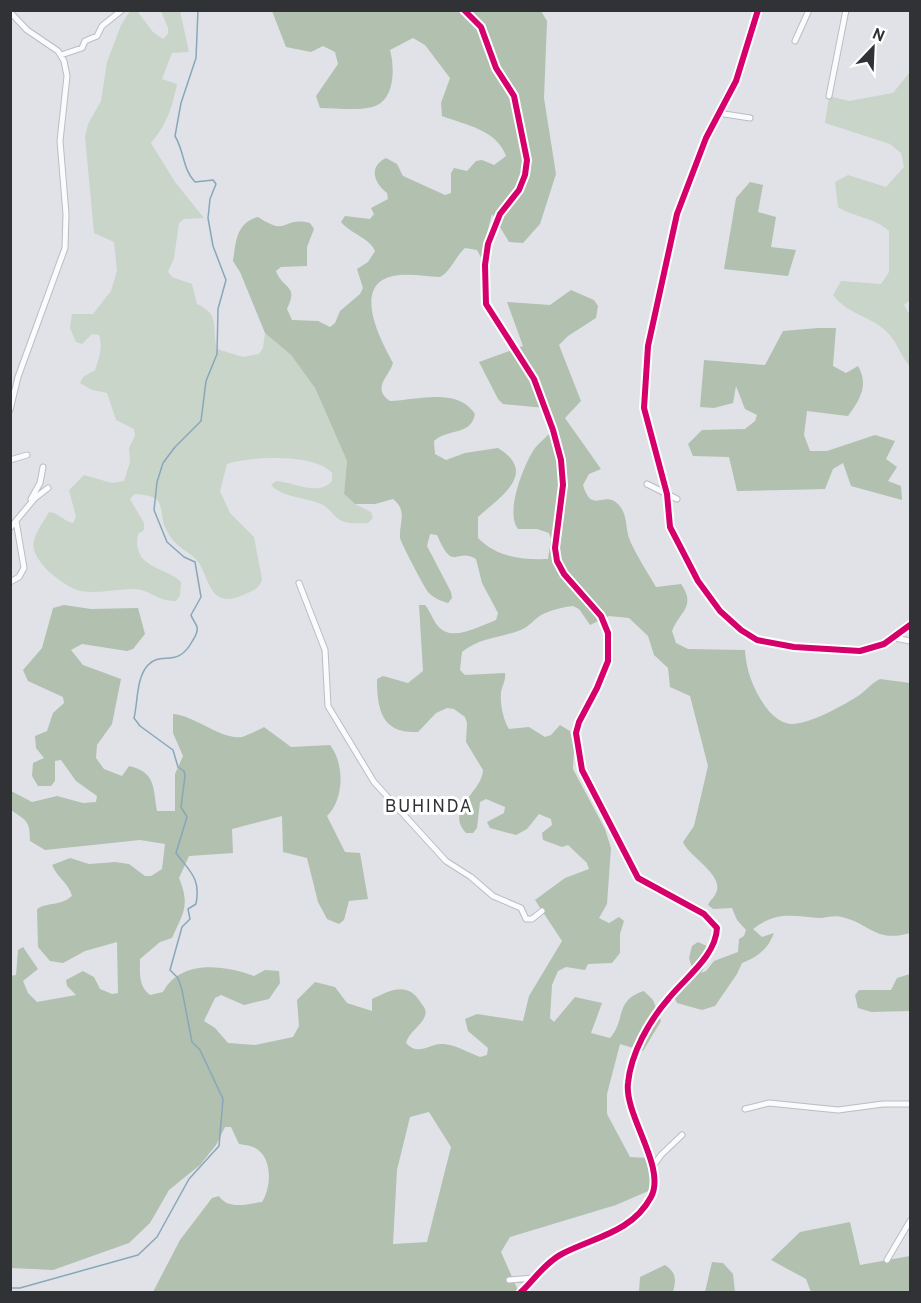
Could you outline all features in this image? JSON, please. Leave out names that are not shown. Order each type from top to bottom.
[{"type":"street","points":[[61,55],[82,48],[85,41],[97,36],[102,26],[122,10]]},
{"type":"street","points":[[464,10],[481,27],[496,68],[514,96],[527,160],[525,175],[519,190],[500,214],[488,244],[485,264],[486,304],[534,379],[554,430],[561,460],[563,485],[555,548],[557,561],[564,574],[601,616],[608,633],[608,661],[576,733],[582,770],[638,878],[704,914],[717,928],[715,939],[703,960],[668,999],[650,1024],[629,1074],[628,1104],[643,1135],[651,1170],[653,1189],[651,1197],[628,1223],[562,1254],[520,1293]]},
{"type":"street","points":[[758,10],[736,81],[706,138],[677,214],[648,346],[644,408],[668,494],[673,538],[698,581],[720,611],[741,630],[757,640],[773,645],[860,651],[895,638],[910,625]]},
{"type":"street","points":[[795,41],[809,10]]},
{"type":"street","points":[[830,96],[846,10]]},
{"type":"street","points":[[10,12],[23,27],[51,44],[61,55],[67,76],[60,141],[66,214],[64,248],[18,377],[10,410]]},
{"type":"street","points":[[718,113],[750,118]]},
{"type":"street","points":[[10,460],[27,455]]},
{"type":"street","points":[[28,506],[40,483],[43,466]]},
{"type":"street","points":[[647,484],[677,499]]},
{"type":"street","points":[[10,528],[28,506],[48,488]]},
{"type":"street","points":[[10,582],[19,576],[24,568],[16,521]]},
{"type":"street","points":[[299,583],[325,650],[328,706],[374,782],[446,861],[471,877],[493,896],[521,908],[526,919],[532,919],[542,911]]},
{"type":"street","points":[[895,638],[910,641]]},
{"type":"street","points":[[745,1109],[769,1103],[838,1110],[883,1104],[910,1104]]},
{"type":"street","points":[[651,1170],[661,1155],[682,1135]]},
{"type":"street","points":[[887,1260],[910,1221]]},
{"type":"street","points":[[509,1280],[534,1278]]},
{"type":"shaded area","points":[[130,11],[137,11],[153,32],[163,39],[168,34],[168,28],[161,11],[180,11],[189,52],[172,53],[162,79],[177,84],[175,93],[165,122],[151,143],[175,182],[204,218],[184,219],[179,223],[174,258],[168,272],[172,277],[192,284],[197,304],[209,312],[214,322],[217,349],[243,357],[259,354],[263,348],[265,333],[291,355],[315,388],[347,461],[344,494],[355,504],[371,512],[373,518],[368,523],[345,522],[338,519],[323,505],[282,493],[271,485],[276,481],[313,488],[326,486],[332,481],[332,473],[312,462],[266,458],[227,464],[220,491],[230,513],[254,537],[262,579],[255,589],[232,598],[224,599],[213,591],[199,563],[177,545],[169,534],[159,503],[150,496],[135,494],[130,499],[144,523],[144,530],[138,534],[137,545],[145,561],[181,582],[180,596],[176,601],[139,590],[94,592],[74,589],[49,572],[34,548],[36,534],[49,512],[73,523],[76,517],[69,490],[84,475],[112,483],[124,481],[130,462],[129,448],[135,436],[134,429],[116,420],[107,393],[92,390],[80,383],[83,377],[95,370],[101,348],[99,335],[92,334],[82,344],[76,342],[70,328],[72,314],[93,314],[111,291],[117,271],[114,242],[94,233],[85,137],[88,124],[101,101],[107,62],[121,25]]},
{"type":"shaded area","points":[[910,72],[910,300],[904,305],[910,315],[910,366],[883,328],[846,307],[833,295],[841,281],[881,284],[889,272],[889,231],[877,223],[838,207],[835,182],[848,175],[886,187],[904,167],[901,153],[890,144],[825,123],[829,96],[849,101],[893,93]]},
{"type":"green space","points":[[272,11],[541,11],[547,21],[544,98],[556,174],[540,224],[523,243],[509,242],[492,214],[485,241],[485,265],[477,250],[465,248],[440,277],[398,275],[380,281],[374,290],[371,302],[373,315],[393,363],[383,382],[382,392],[390,401],[436,397],[458,400],[468,406],[475,414],[473,421],[464,429],[446,434],[434,441],[435,454],[446,460],[465,453],[498,448],[510,457],[515,467],[512,484],[478,517],[478,538],[493,549],[510,556],[548,559],[551,539],[549,533],[537,529],[518,529],[513,512],[520,478],[529,458],[537,445],[553,430],[545,408],[503,404],[498,399],[479,362],[523,346],[507,302],[550,305],[571,290],[594,300],[598,306],[596,318],[568,336],[559,345],[581,401],[565,418],[601,469],[589,474],[583,485],[590,499],[594,501],[613,500],[621,508],[631,543],[656,587],[681,584],[685,592],[687,604],[672,631],[676,643],[688,649],[745,650],[749,672],[757,693],[771,713],[786,723],[802,723],[823,715],[858,696],[880,679],[910,683],[910,933],[889,936],[839,916],[819,918],[784,916],[770,919],[753,929],[762,937],[774,933],[769,944],[758,955],[742,963],[715,1006],[702,1010],[677,1003],[674,997],[693,971],[689,958],[692,946],[698,942],[709,947],[710,957],[701,973],[706,971],[714,961],[738,952],[739,939],[744,936],[746,930],[737,920],[732,908],[713,909],[708,905],[716,893],[715,879],[683,842],[694,826],[708,766],[690,696],[670,687],[668,668],[654,655],[648,636],[629,618],[609,616],[590,625],[579,609],[573,606],[545,613],[521,630],[482,641],[462,652],[460,670],[465,675],[505,673],[501,702],[509,729],[529,727],[545,737],[551,735],[560,725],[570,731],[574,750],[573,769],[605,829],[611,848],[607,904],[599,918],[609,923],[619,917],[624,921],[620,934],[620,953],[612,963],[588,964],[585,970],[566,967],[558,971],[552,985],[550,1018],[554,1022],[575,997],[602,1003],[591,1033],[610,1038],[618,1025],[624,1005],[635,995],[644,991],[653,1000],[661,1021],[643,1051],[620,1044],[607,1094],[607,1114],[630,1157],[649,1158],[653,1189],[616,1205],[510,1237],[501,1252],[517,1288],[523,1292],[153,1292],[180,1240],[212,1198],[219,1196],[227,1203],[238,1205],[262,1202],[265,1196],[269,1182],[266,1160],[255,1148],[239,1144],[231,1127],[225,1127],[216,1145],[200,1165],[169,1190],[150,1223],[129,1243],[53,1270],[11,1268],[10,976],[16,975],[18,950],[23,947],[38,969],[23,981],[28,993],[37,1002],[76,995],[67,986],[66,980],[83,971],[94,977],[100,989],[112,994],[118,993],[117,942],[85,951],[63,963],[50,961],[38,947],[37,909],[63,902],[72,896],[52,865],[70,858],[89,864],[115,862],[129,864],[145,876],[151,876],[162,869],[165,844],[140,840],[45,850],[30,841],[26,822],[11,810],[11,791],[32,802],[57,796],[83,803],[96,802],[97,796],[76,781],[61,760],[55,761],[55,781],[51,786],[38,786],[32,776],[33,763],[44,758],[36,748],[35,736],[47,731],[53,713],[64,703],[63,697],[28,681],[23,670],[42,648],[53,608],[64,605],[91,609],[138,608],[145,634],[133,649],[127,651],[82,644],[71,650],[83,665],[121,679],[112,724],[97,745],[96,758],[104,769],[122,776],[129,766],[144,772],[154,788],[157,811],[175,811],[175,774],[183,756],[173,733],[173,714],[234,737],[245,736],[264,727],[291,747],[330,745],[335,753],[340,772],[339,792],[333,809],[327,816],[345,852],[360,853],[368,899],[349,901],[344,920],[339,924],[327,919],[318,902],[307,858],[283,852],[282,816],[232,829],[233,853],[189,856],[179,878],[184,895],[184,908],[172,938],[160,942],[140,959],[143,988],[150,995],[163,992],[171,981],[192,970],[230,969],[254,976],[265,970],[279,971],[280,983],[269,999],[244,1005],[221,995],[215,998],[204,1021],[215,1028],[228,1043],[255,1045],[293,1037],[299,1026],[297,1000],[315,982],[335,987],[347,1003],[372,1011],[372,999],[399,989],[411,992],[426,1012],[423,1020],[406,1043],[415,1049],[447,1044],[480,1057],[487,1055],[488,1048],[468,1031],[465,1019],[477,1014],[523,1021],[529,996],[562,941],[535,900],[565,878],[589,869],[587,863],[568,845],[562,847],[543,840],[542,833],[552,825],[551,819],[539,814],[527,829],[516,835],[490,828],[487,822],[504,813],[505,807],[486,799],[480,802],[477,828],[473,833],[466,833],[460,824],[459,816],[461,809],[477,786],[483,770],[466,742],[465,717],[454,709],[447,708],[436,713],[418,732],[396,729],[384,718],[378,701],[377,679],[383,676],[408,683],[423,671],[419,605],[425,605],[441,629],[454,633],[468,631],[496,620],[498,613],[482,583],[476,559],[469,556],[451,557],[437,535],[430,534],[427,546],[452,598],[448,603],[437,599],[426,588],[401,542],[402,512],[398,503],[393,499],[375,504],[355,504],[344,494],[347,461],[315,388],[291,355],[265,333],[240,272],[233,261],[238,234],[251,220],[258,217],[275,226],[294,222],[310,223],[314,229],[307,247],[307,266],[281,267],[276,271],[291,291],[287,309],[292,320],[318,321],[330,327],[335,323],[340,311],[360,294],[363,288],[357,269],[368,262],[375,251],[369,243],[341,222],[345,216],[370,219],[374,214],[371,208],[388,199],[387,193],[376,180],[375,170],[380,162],[386,158],[397,164],[403,176],[445,195],[451,193],[451,173],[454,168],[467,171],[476,161],[482,160],[494,165],[506,156],[502,147],[488,134],[442,116],[441,103],[450,78],[425,45],[413,38],[390,50],[393,75],[385,99],[380,104],[359,109],[320,108],[316,96],[338,64],[335,52],[323,46],[311,52],[286,47]],"holes":[[[429,1112],[451,1147],[427,1242],[393,1244],[397,1170],[410,1117]]]},
{"type":"green space","points":[[750,182],[763,185],[758,212],[776,217],[771,247],[796,250],[788,276],[724,269],[736,198]]},
{"type":"green space","points":[[836,328],[833,366],[846,373],[858,366],[863,386],[848,416],[807,411],[804,435],[810,451],[827,451],[875,435],[895,441],[886,459],[897,467],[888,481],[901,486],[902,500],[851,486],[843,463],[833,469],[825,489],[737,491],[729,457],[693,456],[688,444],[702,430],[745,429],[755,421],[757,415],[745,409],[736,386],[733,403],[714,408],[700,407],[704,360],[765,365],[783,331]]},
{"type":"green space","points":[[910,974],[910,1011],[871,1012],[858,1008],[855,995],[859,990],[891,990],[897,978]]},
{"type":"green space","points":[[850,1222],[860,1265],[910,1256],[910,1292],[811,1292],[806,1279],[771,1260],[800,1232]]},
{"type":"green space","points":[[712,1262],[723,1263],[733,1274],[735,1292],[705,1292]]},
{"type":"green space","points":[[665,1265],[675,1277],[673,1292],[639,1292],[640,1277]]},
{"type":"waterway","points":[[10,1288],[20,1288],[138,1255],[157,1237],[189,1179],[219,1146],[223,1099],[200,1050],[192,1042],[182,990],[178,978],[170,970],[182,927],[190,919],[188,909],[196,904],[197,895],[196,881],[176,853],[187,817],[181,807],[185,776],[184,771],[178,767],[173,750],[140,726],[134,718],[139,683],[144,670],[153,661],[175,657],[187,649],[197,633],[197,627],[191,615],[201,597],[195,562],[184,557],[167,542],[154,510],[157,482],[163,463],[175,447],[201,421],[206,381],[217,354],[218,309],[226,280],[213,246],[208,218],[210,199],[216,184],[213,180],[195,182],[188,171],[175,136],[181,103],[196,58],[198,10]]},
{"type":"cycle path","points":[[464,10],[481,27],[496,68],[514,96],[527,160],[525,175],[519,190],[500,214],[488,244],[485,265],[486,304],[534,379],[553,430],[561,460],[563,485],[555,548],[557,561],[564,574],[601,616],[608,633],[608,661],[576,733],[582,770],[638,878],[704,914],[717,928],[706,957],[669,998],[648,1027],[637,1049],[630,1072],[628,1096],[654,1171],[651,1197],[643,1209],[622,1227],[554,1259],[521,1292]]},
{"type":"cycle path","points":[[758,10],[736,81],[706,138],[677,214],[648,346],[644,408],[667,494],[670,527],[698,581],[720,611],[741,630],[757,640],[794,647],[860,651],[884,644],[910,625]]},
{"type":"district","name":"BUHINDA","points":[[429,806]]}]
